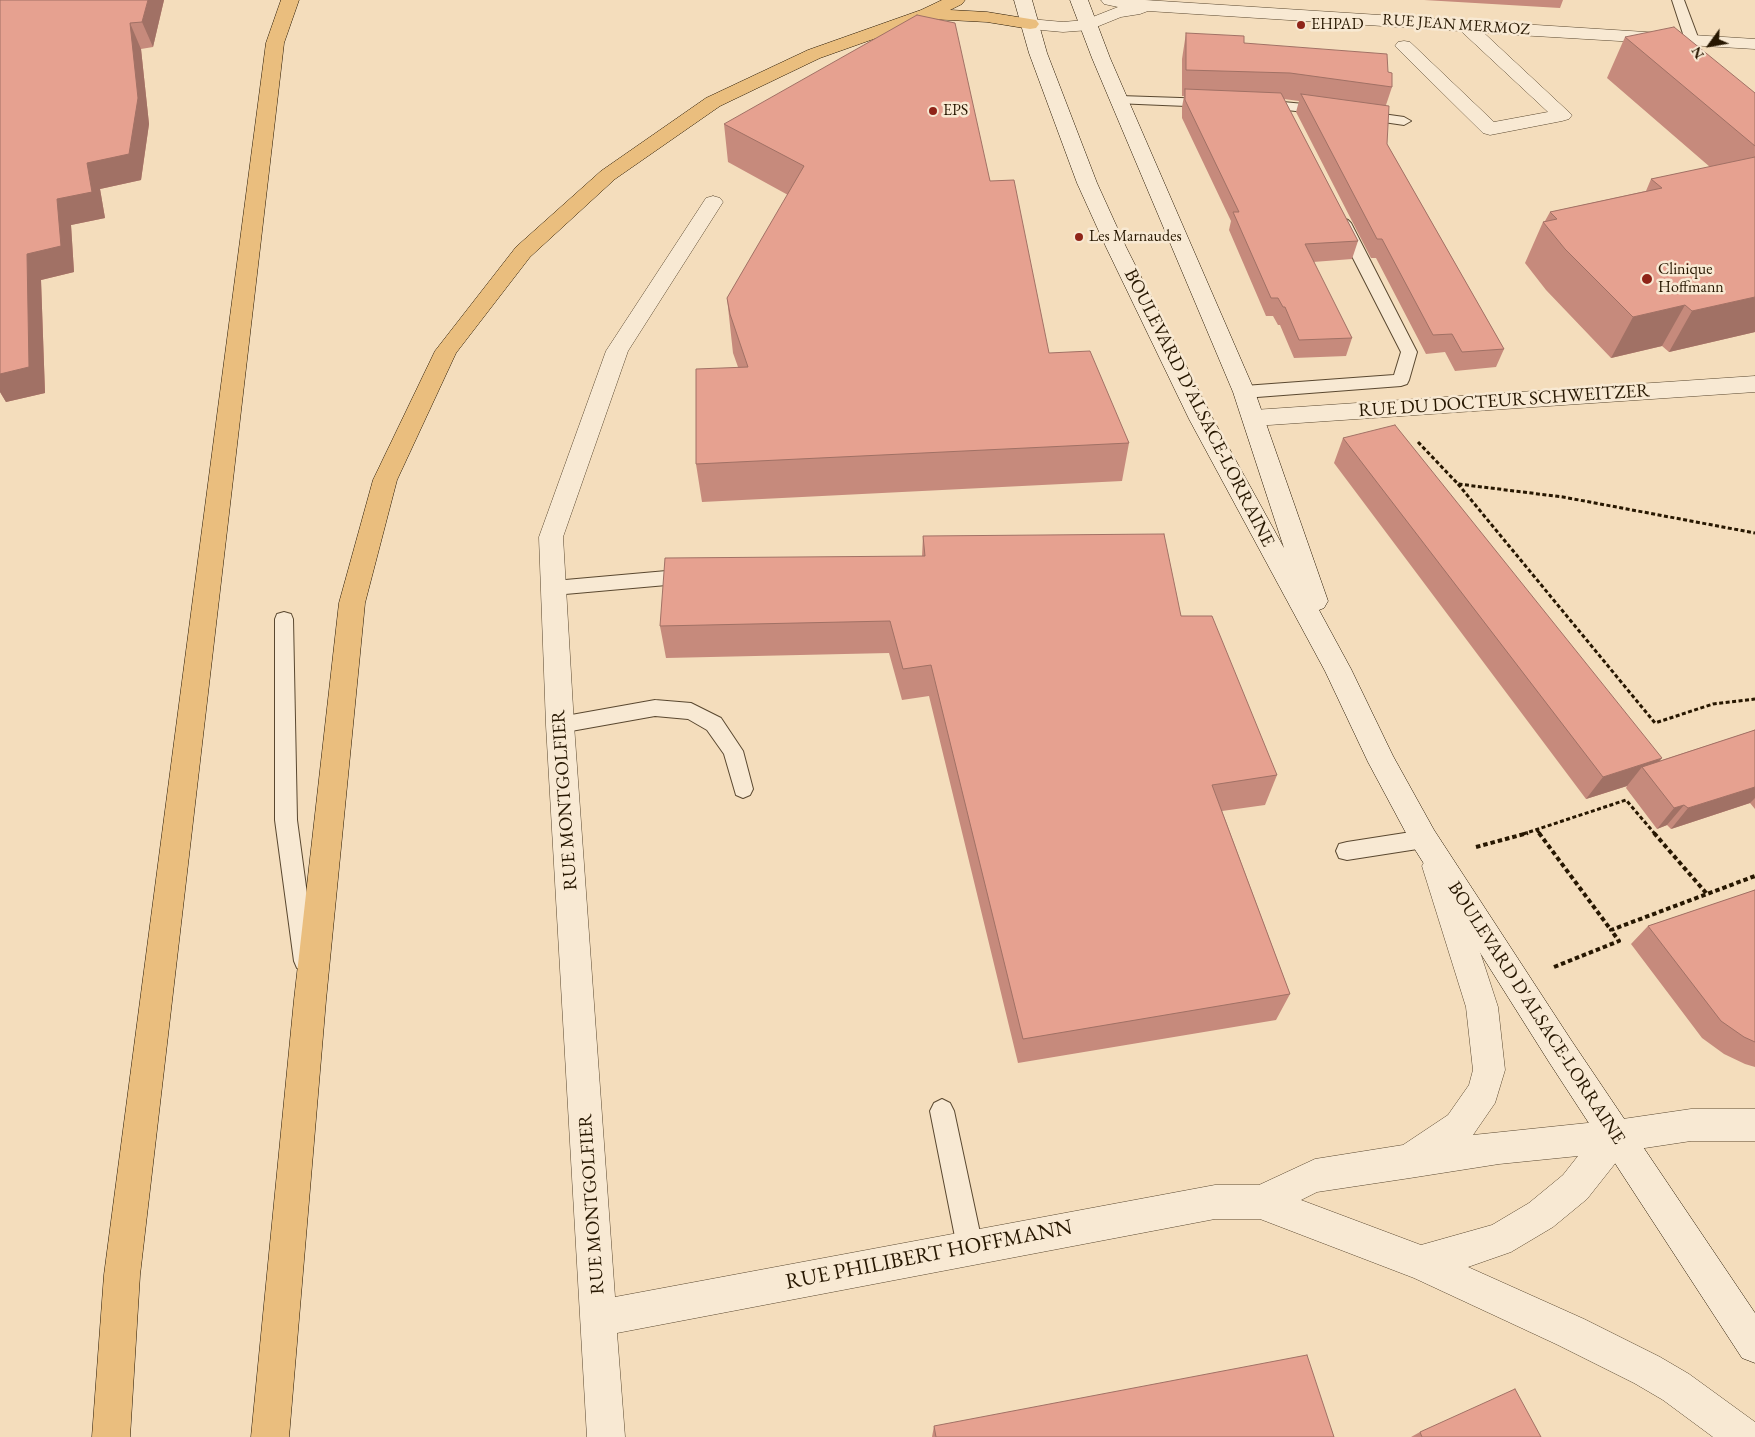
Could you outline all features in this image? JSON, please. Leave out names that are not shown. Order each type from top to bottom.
[{"type":"highway","points":[[111,1437],[122,1275],[275,43],[290,0]]},
{"type":"highway","points":[[270,1437],[310,1000],[352,602],[385,480],[446,351],[523,252],[608,175],[712,102],[814,54],[927,14],[956,0]]},
{"type":"highway","points":[[927,14],[978,16],[1030,24]]},
{"type":"street","name":"BOULEVARD D'ALSACE-LORRAINE","points":[[1023,0],[1038,53],[1087,183],[1116,247],[1201,420],[1338,669],[1382,762],[1429,849],[1755,1345]]},
{"type":"street","name":"BOULEVARD D'ALSACE-LORRAINE","points":[[1079,0],[1097,49],[1244,392],[1338,669]]},
{"type":"street","name":"RUE JEAN MERMOZ","points":[[1110,0],[1157,6],[1692,40],[1753,48]]},
{"type":"street","name":"RUE JEAN MERMOZ","points":[[1089,25],[1117,12],[1157,6]]},
{"type":"street","points":[[1030,24],[1062,27],[1089,25]]},
{"type":"street","points":[[1404,46],[1490,129],[1562,115],[1466,26]]},
{"type":"street","name":"RUE MONTGOLFIER","points":[[606,1437],[600,1318],[560,725],[551,537],[617,351],[713,202]]},
{"type":"street","name":"RUE DU DOCTEUR SCHWEITZER","points":[[1254,418],[1755,384]]},
{"type":"street","name":"RUE PHILIBERT HOFFMANN","points":[[1410,1160],[1460,1126],[1483,1092],[1489,1070],[1482,1007],[1429,849]]},
{"type":"street","name":"RUE PHILIBERT HOFFMANN","points":[[1260,1202],[1315,1176],[1410,1160],[1499,1148],[1616,1136],[1691,1125],[1755,1125]]},
{"type":"street","points":[[1421,1263],[1499,1240],[1541,1215],[1575,1187],[1616,1136]]},
{"type":"street","name":"RUE PHILIBERT HOFFMANN","points":[[600,1318],[1214,1202],[1260,1202],[1421,1263],[1647,1370],[1676,1387],[1744,1437]]},
{"type":"lane","points":[[1678,0],[1692,40]]},
{"type":"lane","points":[[1120,100],[1226,103]]},
{"type":"lane","points":[[1245,104],[1283,105],[1404,121]]},
{"type":"lane","points":[[1283,105],[1292,123]]},
{"type":"lane","points":[[1244,392],[1401,380],[1409,352],[1337,211]]},
{"type":"lane","points":[[554,588],[708,575]]},
{"type":"lane","points":[[284,619],[286,820],[310,1000]]},
{"type":"lane","points":[[560,725],[654,708],[691,711],[714,724],[733,751],[742,789]]},
{"type":"lane","points":[[1347,852],[1429,849]]},
{"type":"lane","points":[[942,1111],[970,1247]]},
{"type":"path","points":[[1385,409],[1458,484],[1655,723],[1713,704],[1755,699]]},
{"type":"path","points":[[1458,484],[1563,497],[1755,533]]},
{"type":"path","points":[[1429,849],[1537,830],[1626,800],[1707,894]]},
{"type":"path","points":[[1515,982],[1618,941],[1537,830]]},
{"type":"path","points":[[1611,930],[1755,876]]},
{"type":"building","points":[[0,0],[148,0],[142,22],[130,23],[138,98],[129,154],[87,163],[92,192],[57,199],[61,246],[27,254],[29,367],[0,374]]},
{"type":"building","points":[[917,15],[955,23],[990,181],[1014,180],[1049,353],[1090,351],[1129,443],[696,464],[696,369],[748,367],[730,314],[727,298],[804,166],[724,124]]},
{"type":"building","points":[[1674,27],[1755,93],[1755,146],[1625,37]]},
{"type":"building","points":[[1186,33],[1244,36],[1244,43],[1387,54],[1388,72],[1392,73],[1392,87],[1290,73],[1186,70]]},
{"type":"building","points":[[1185,89],[1281,93],[1358,241],[1305,244],[1352,338],[1299,340],[1285,307],[1283,307],[1278,298],[1271,298],[1233,212],[1239,212],[1185,100]]},
{"type":"building","points":[[1301,94],[1389,106],[1387,144],[1504,349],[1462,352],[1452,334],[1433,335],[1382,239],[1377,239]]},
{"type":"building","name":"Clinique Hoffmann","points":[[1755,157],[1755,297],[1692,311],[1685,305],[1633,317],[1565,249],[1543,222],[1557,219],[1550,212],[1662,188],[1651,179]]},
{"type":"building","points":[[1395,425],[1662,758],[1603,777],[1343,438]]},
{"type":"building","points":[[1164,534],[1181,616],[1212,616],[1277,775],[1212,785],[1290,994],[1023,1039],[931,665],[903,669],[890,621],[660,626],[665,558],[925,556],[923,536]]},
{"type":"building","points":[[1755,730],[1755,787],[1688,808],[1684,805],[1674,808],[1642,767]]},
{"type":"building","points":[[1755,890],[1755,1042],[1744,1037],[1721,1021],[1648,926]]},
{"type":"building","points":[[1307,1355],[1334,1437],[936,1437],[934,1426]]},
{"type":"building","points":[[1515,1389],[1541,1437],[1422,1437],[1420,1432]]},
{"type":"place","name":"EHPAD","points":[[1301,25]]},
{"type":"place","name":"EPS","points":[[933,111]]},
{"type":"place","name":"Les Marnaudes","points":[[1079,237]]},
{"type":"place","name":"Clinique Hoffmann","points":[[1647,279]]}]
